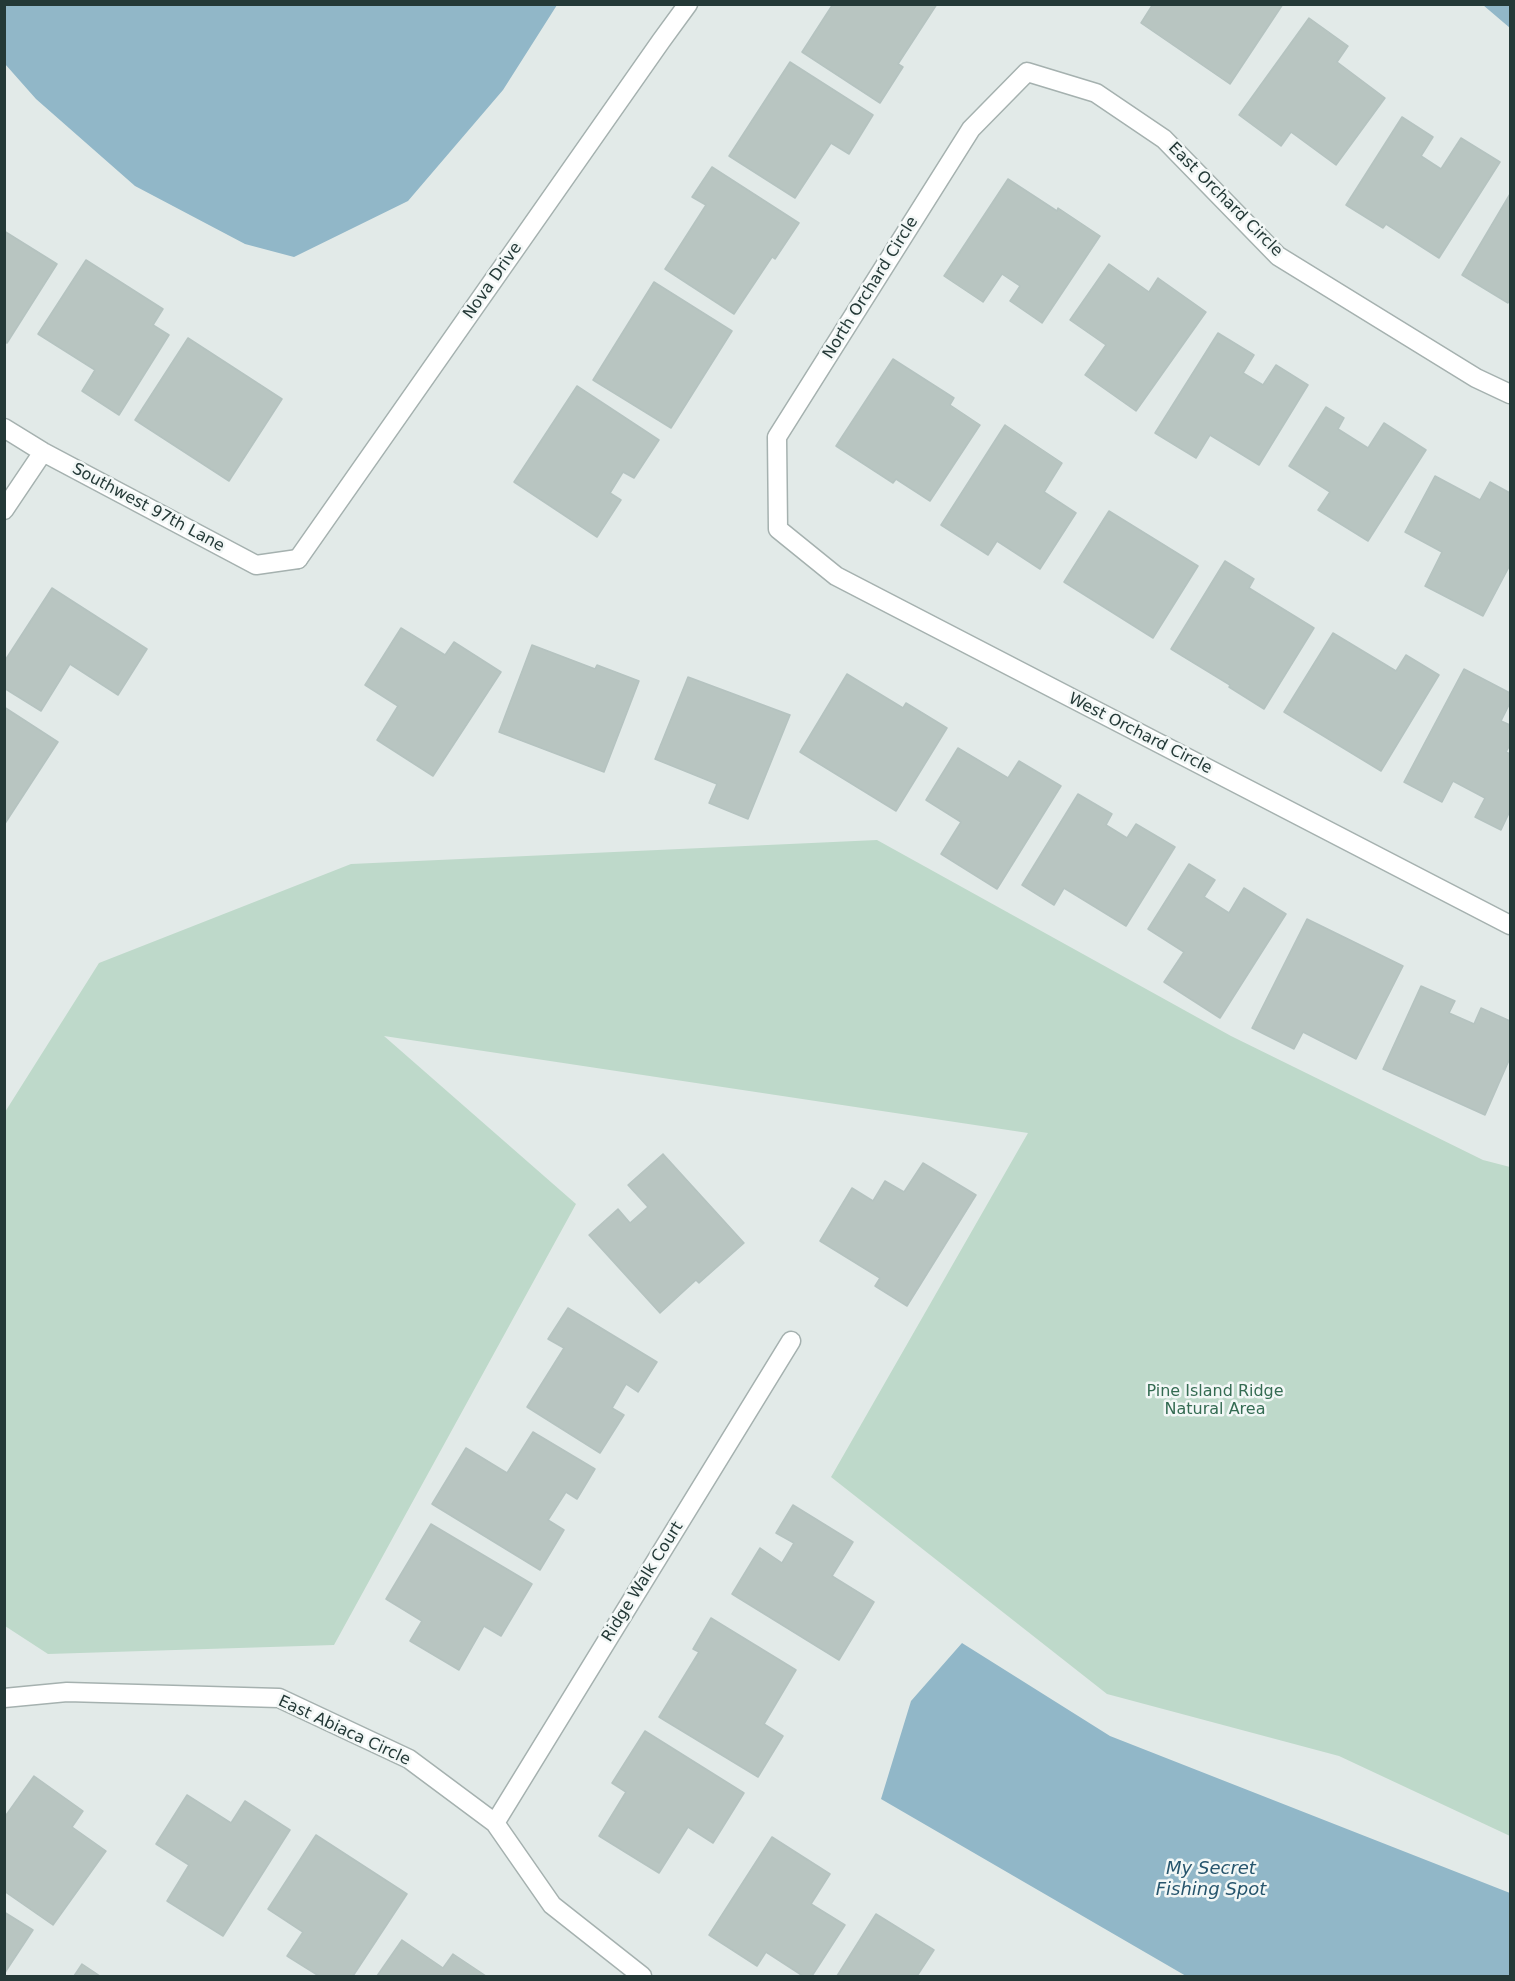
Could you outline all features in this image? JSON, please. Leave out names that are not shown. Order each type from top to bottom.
[{"type":"street","name":"Nova Drive","points":[[298,559],[688,4]]},
{"type":"street","name":"East Orchard Circle","points":[[1027,72],[1096,93],[1164,139],[1278,256],[1476,378],[1510,394]]},
{"type":"street","name":"North Orchard Circle","points":[[778,529],[777,437],[971,129],[1027,72]]},
{"type":"street","name":"Southwest 97th Lane","points":[[4,428],[43,452],[256,565],[298,559]]},
{"type":"street","points":[[4,510],[43,452]]},
{"type":"street","name":"West Orchard Circle","points":[[778,529],[836,576],[1510,925]]},
{"type":"street","name":"Ridge Walk Court","points":[[495,1823],[791,1341]]},
{"type":"street","name":"East Abiaca Circle","points":[[4,1698],[67,1692],[279,1698],[409,1759],[495,1823],[552,1905],[642,1977]]},
{"type":"green space","name":"Pine Island Ridge Natural Area","points":[[877,840],[1231,1036],[1483,1160],[1510,1167],[1510,1836],[1339,1756],[1107,1694],[831,1477],[1028,1133],[384,1036],[576,1204],[334,1645],[48,1654],[5,1626],[5,1112],[99,963],[351,864]]},
{"type":"water","points":[[5,4],[557,5],[503,90],[408,201],[294,257],[245,244],[135,186],[36,99],[5,64]]},
{"type":"water","points":[[1483,5],[1510,5],[1510,28]]},
{"type":"water","name":"My Secret Fishing Spot","points":[[962,1643],[1110,1736],[1510,1893],[1510,1976],[1186,1976],[881,1799],[911,1701]]},
{"type":"building","points":[[833,4],[937,4],[898,64],[903,67],[880,103],[802,52]]},
{"type":"building","points":[[1153,4],[1283,4],[1230,84],[1141,23]]},
{"type":"building","points":[[1309,18],[1348,46],[1337,62],[1385,98],[1336,165],[1291,132],[1281,146],[1239,115]]},
{"type":"building","points":[[790,62],[873,115],[849,154],[831,143],[795,198],[729,156]]},
{"type":"building","points":[[1402,117],[1433,137],[1421,156],[1441,169],[1461,138],[1500,162],[1439,258],[1386,224],[1383,228],[1346,205]]},
{"type":"building","points":[[712,167],[799,223],[775,259],[772,257],[734,314],[665,269],[706,205],[692,197]]},
{"type":"building","points":[[1008,179],[1100,236],[1042,323],[1010,301],[1020,286],[1002,274],[983,302],[944,276]]},
{"type":"building","points":[[1510,194],[1510,299],[1508,303],[1462,275]]},
{"type":"building","points":[[4,231],[57,264],[7,343],[4,342]]},
{"type":"building","points":[[86,260],[163,309],[153,325],[169,335],[119,415],[82,391],[95,370],[38,334]]},
{"type":"building","points":[[1109,264],[1149,292],[1158,278],[1206,312],[1136,411],[1085,375],[1106,345],[1070,320]]},
{"type":"building","points":[[654,282],[732,331],[671,428],[593,380]]},
{"type":"building","points":[[1218,333],[1254,355],[1243,373],[1263,385],[1276,365],[1308,385],[1259,465],[1210,435],[1196,458],[1155,433]]},
{"type":"building","points":[[188,338],[282,399],[229,481],[135,420]]},
{"type":"building","points":[[893,359],[954,398],[950,405],[980,425],[930,501],[896,479],[893,483],[836,446]]},
{"type":"building","points":[[577,386],[659,440],[634,478],[623,472],[610,493],[621,500],[597,537],[514,482]]},
{"type":"building","points":[[1326,407],[1344,418],[1338,429],[1368,448],[1384,423],[1426,450],[1368,541],[1318,510],[1330,492],[1289,466]]},
{"type":"building","points":[[1005,425],[1062,463],[1044,492],[1076,513],[1040,569],[997,541],[988,555],[941,525]]},
{"type":"building","points":[[1435,476],[1480,500],[1490,482],[1510,493],[1510,565],[1483,616],[1425,586],[1442,552],[1405,532]]},
{"type":"building","points":[[1109,511],[1198,566],[1153,638],[1064,582]]},
{"type":"building","points":[[1225,561],[1254,579],[1249,588],[1314,628],[1264,709],[1171,649]]},
{"type":"building","points":[[52,588],[147,649],[118,695],[70,664],[41,711],[4,688],[4,662]]},
{"type":"building","points":[[401,628],[445,655],[454,642],[501,672],[433,776],[377,740],[398,706],[365,685]]},
{"type":"building","points":[[1333,633],[1396,671],[1406,655],[1439,675],[1381,771],[1284,712]]},
{"type":"building","points":[[532,645],[595,669],[597,665],[639,681],[604,772],[499,732]]},
{"type":"building","points":[[1464,669],[1510,693],[1510,703],[1501,721],[1510,725],[1510,745],[1506,752],[1510,754],[1510,811],[1501,830],[1475,817],[1485,798],[1453,781],[1442,802],[1404,782]]},
{"type":"building","points":[[847,674],[903,708],[906,703],[947,728],[896,811],[800,752]]},
{"type":"building","points":[[688,677],[790,715],[748,819],[709,803],[717,784],[655,759]]},
{"type":"building","points":[[4,707],[58,742],[4,825]]},
{"type":"building","points":[[958,748],[1008,778],[1019,761],[1061,786],[997,889],[941,854],[961,822],[926,800]]},
{"type":"building","points":[[1078,794],[1112,814],[1106,825],[1127,838],[1136,824],[1175,847],[1126,926],[1064,888],[1054,905],[1022,885]]},
{"type":"building","points":[[1189,864],[1215,880],[1204,897],[1229,913],[1244,888],[1286,914],[1220,1018],[1164,982],[1184,952],[1148,929]]},
{"type":"building","points":[[1307,919],[1403,966],[1356,1059],[1303,1032],[1294,1049],[1252,1028]]},
{"type":"building","points":[[1421,986],[1455,1001],[1449,1013],[1474,1024],[1481,1008],[1510,1021],[1510,1058],[1485,1115],[1383,1069]]},
{"type":"building","points":[[663,1154],[744,1243],[699,1283],[696,1280],[660,1313],[589,1235],[618,1209],[630,1223],[648,1207],[628,1185]]},
{"type":"building","points":[[923,1163],[976,1195],[907,1306],[875,1286],[880,1278],[820,1241],[852,1188],[873,1201],[885,1181],[904,1192]]},
{"type":"building","points":[[568,1308],[657,1362],[638,1392],[626,1384],[612,1408],[624,1415],[600,1453],[527,1407],[564,1348],[548,1339]]},
{"type":"building","points":[[533,1432],[595,1469],[577,1499],[566,1492],[548,1520],[564,1530],[540,1570],[432,1504],[466,1448],[507,1473]]},
{"type":"building","points":[[793,1505],[853,1542],[832,1576],[874,1602],[839,1660],[732,1594],[760,1548],[782,1563],[794,1543],[776,1533]]},
{"type":"building","points":[[431,1524],[532,1584],[501,1636],[484,1626],[459,1670],[410,1641],[422,1621],[386,1599]]},
{"type":"building","points":[[711,1618],[796,1670],[764,1724],[783,1736],[758,1777],[659,1717],[699,1652],[693,1649]]},
{"type":"building","points":[[645,1731],[744,1793],[713,1843],[688,1827],[659,1873],[599,1836],[626,1792],[612,1783]]},
{"type":"building","points":[[34,1776],[83,1811],[72,1827],[106,1851],[53,1925],[4,1891],[4,1818]]},
{"type":"building","points":[[187,1795],[231,1823],[245,1801],[290,1830],[223,1936],[167,1901],[189,1865],[156,1844]]},
{"type":"building","points":[[316,1835],[407,1894],[353,1976],[319,1976],[287,1956],[303,1932],[268,1909]]},
{"type":"building","points":[[772,1837],[830,1874],[811,1904],[845,1925],[812,1976],[803,1976],[766,1952],[757,1966],[709,1935]]},
{"type":"building","points":[[4,1912],[33,1930],[4,1974]]},
{"type":"building","points":[[876,1914],[934,1950],[917,1976],[837,1976]]},
{"type":"building","points":[[402,1940],[443,1968],[453,1954],[486,1976],[377,1976]]},
{"type":"building","points":[[82,1964],[100,1976],[74,1976]]}]
